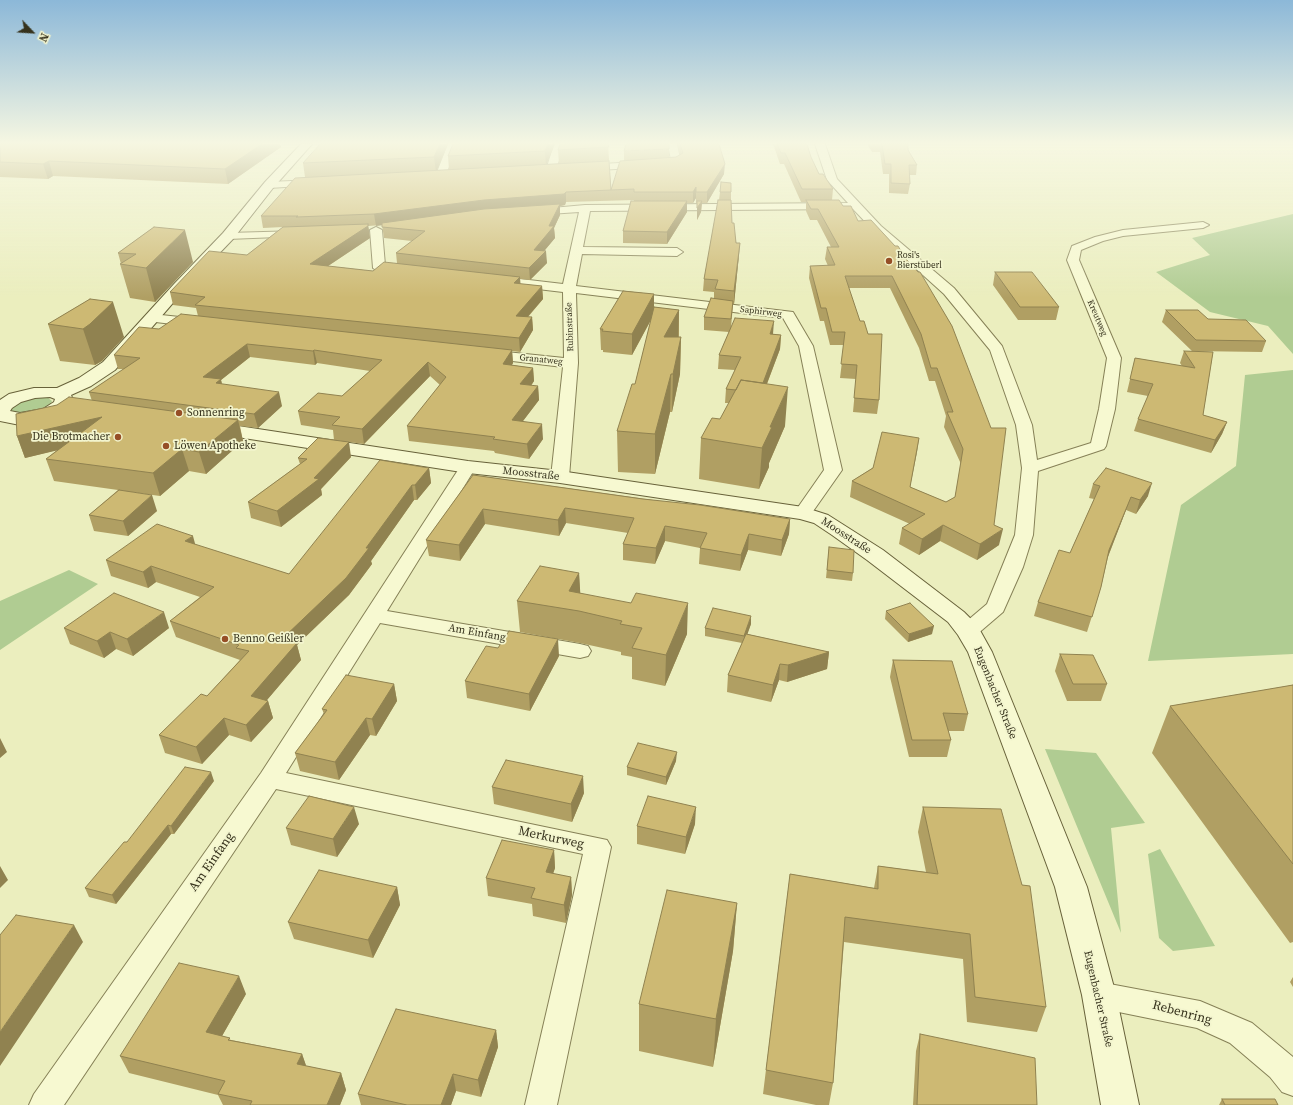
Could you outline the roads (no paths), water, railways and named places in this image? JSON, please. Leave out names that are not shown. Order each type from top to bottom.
[{"type":"street","points":[[76,411],[57,401],[34,393],[3,410],[12,418],[30,418],[57,401],[109,366],[180,286],[228,236],[261,196]]},
{"type":"street","points":[[846,196],[855,206],[949,291],[997,349],[1024,426],[1030,468],[1024,535],[1013,567],[996,607],[968,631]]},
{"type":"street","points":[[523,213],[585,208],[855,206]]},
{"type":"street","name":"Rubinstraße","points":[[560,477],[571,363],[569,288],[578,250],[585,208]]},
{"type":"street","name":"Kreutweg","points":[[1030,468],[1098,446],[1107,409],[1114,358],[1073,260],[1076,248],[1099,238],[1123,233],[1203,225]]},
{"type":"street","points":[[362,231],[380,230],[379,268],[410,271]]},
{"type":"street","points":[[228,236],[309,234]]},
{"type":"street","points":[[578,250],[677,252]]},
{"type":"street","points":[[482,279],[569,288]]},
{"type":"street","name":"Saphirweg","points":[[569,288],[788,315],[806,346],[833,470],[803,513]]},
{"type":"street","points":[[152,318],[215,325]]},
{"type":"street","name":"Granatweg","points":[[476,353],[571,363]]},
{"type":"street","name":"Moosstraße","points":[[198,426],[803,513],[821,519],[840,530],[956,617],[968,631]]},
{"type":"street","name":"Am Einfang","points":[[45,1105],[270,779],[468,466]]},
{"type":"street","name":"Am Einfang","points":[[374,615],[580,651]]},
{"type":"street","name":"Eugenbacher Straße","points":[[968,631],[980,652],[1071,887],[1099,995],[1120,1105]]},
{"type":"street","name":"Merkurweg","points":[[270,779],[598,847],[541,1105]]},
{"type":"street","name":"Rebenring","points":[[1099,995],[1200,1015],[1241,1033],[1282,1066],[1293,1081]]},
{"type":"place","name":"Rosi's Bierstüberl","points":[[889,261]]},
{"type":"place","name":"Sonnenring","points":[[179,413]]},
{"type":"place","name":"Die Brotmacher","points":[[118,437]]},
{"type":"place","name":"Löwen Apotheke","points":[[166,446]]},
{"type":"place","name":"Benno Geißler","points":[[225,639]]}]
